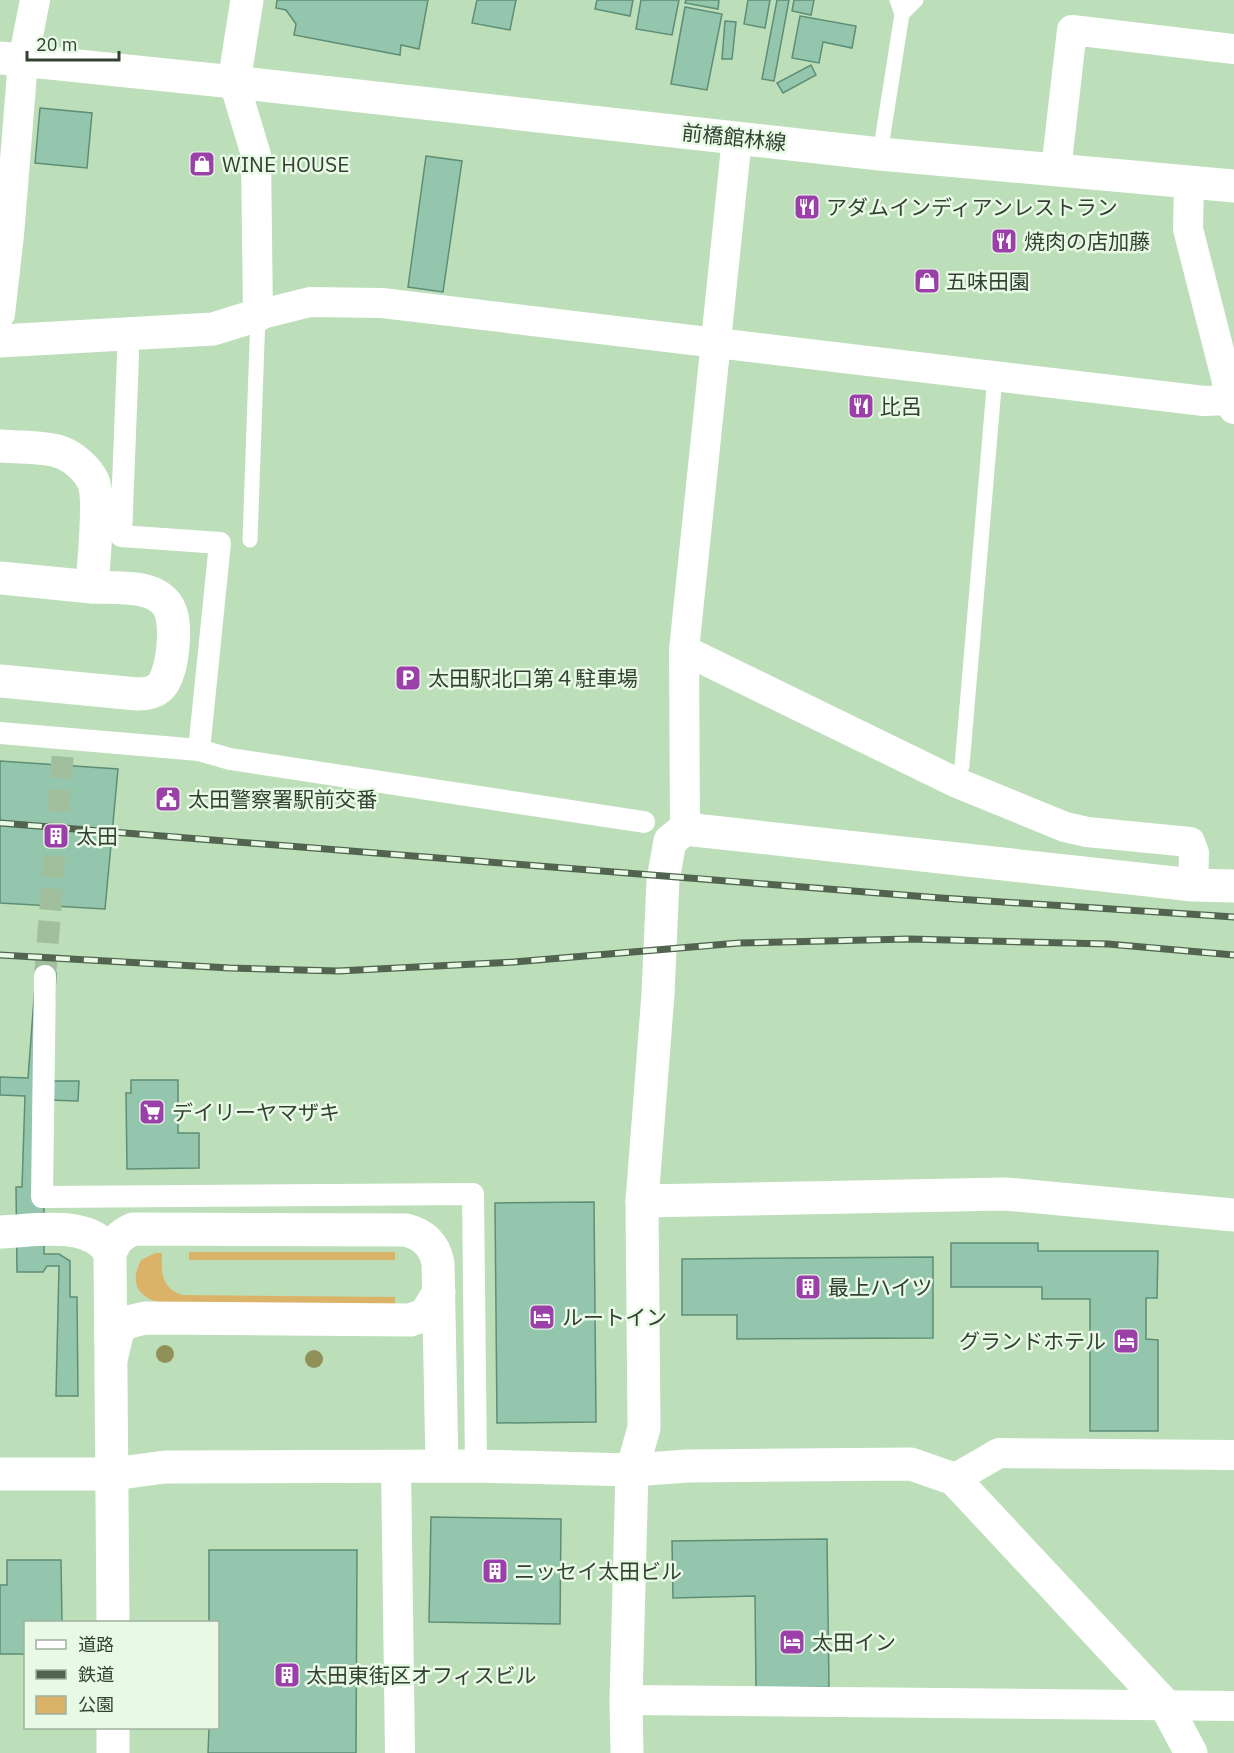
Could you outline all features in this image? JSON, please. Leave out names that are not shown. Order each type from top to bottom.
[{"type":"main road","points":[[234,82],[247,0]]},
{"type":"main road","name":"前橋館林線","points":[[11,59],[880,154],[1234,186]]},
{"type":"main road","points":[[0,328],[127,334],[213,329],[258,315]]},
{"type":"main road","points":[[0,446],[58,451],[70,456],[82,466],[93,481],[97,496],[92,587]]},
{"type":"main road","points":[[0,578],[144,591],[157,595],[169,606],[174,633],[164,682],[158,689],[137,694],[0,681]]},
{"type":"main road","points":[[627,1753],[626,1701],[632,1470],[644,1428],[642,1201],[658,994],[663,880],[670,841],[685,829],[1193,885],[1234,886]]},
{"type":"main road","points":[[642,1201],[1006,1194],[1234,1215]]},
{"type":"main road","points":[[0,1232],[133,1229],[406,1230],[424,1236],[436,1254],[439,1292],[442,1466]]},
{"type":"main road","points":[[113,1621],[110,1262],[116,1240],[133,1229]]},
{"type":"main road","points":[[76,1230],[93,1235],[105,1244],[110,1262],[146,1318]]},
{"type":"main road","points":[[110,1364],[118,1330],[125,1323],[146,1318],[410,1320],[425,1315],[439,1292]]},
{"type":"main road","points":[[0,1474],[113,1474],[165,1467],[476,1466],[632,1470],[688,1466],[911,1464],[954,1479],[1166,1706],[1191,1753]]},
{"type":"main road","points":[[113,1729],[113,1753]]},
{"type":"street","points":[[0,328],[11,59],[35,0]]},
{"type":"street","points":[[1056,170],[1072,30],[1234,49]]},
{"type":"street","points":[[234,82],[255,155],[258,315],[310,302],[382,303],[1233,405],[1188,229],[1189,182]]},
{"type":"street","points":[[685,829],[684,650],[737,138]]},
{"type":"street","points":[[127,334],[120,536],[220,543],[199,750]]},
{"type":"street","points":[[684,650],[955,782],[1065,827],[1087,832],[1190,842],[1194,853],[1193,885]]},
{"type":"street","points":[[0,733],[199,750],[230,759],[644,822]]},
{"type":"street","points":[[45,976],[42,1197],[473,1194],[476,1466]]},
{"type":"street","points":[[954,1479],[999,1453],[1234,1455]]},
{"type":"street","points":[[396,1466],[400,1753]]},
{"type":"street","points":[[626,1701],[1234,1706]]},
{"type":"lane","points":[[880,154],[899,7],[916,0]]},
{"type":"lane","points":[[250,540],[258,315]]},
{"type":"lane","points":[[955,782],[962,766],[995,376]]},
{"type":"green space","points":[[189,1252],[395,1252],[395,1260],[189,1260]]},
{"type":"green space","points":[[155,1253],[162,1253],[162,1273],[166,1284],[182,1295],[395,1297],[395,1304],[162,1303],[142,1293],[136,1282],[137,1268],[141,1260]]},
{"type":"building","points":[[277,0],[428,0],[419,49],[401,45],[400,55],[294,35],[296,24],[286,10],[276,8]]},
{"type":"building","points":[[477,0],[516,0],[510,30],[472,23]]},
{"type":"building","points":[[597,0],[633,0],[630,16],[595,9]]},
{"type":"building","points":[[641,0],[679,0],[672,35],[636,29]]},
{"type":"building","points":[[686,0],[719,0],[718,9],[685,3]]},
{"type":"building","points":[[748,0],[770,0],[765,28],[744,24]]},
{"type":"building","points":[[777,0],[789,0],[774,81],[762,79]]},
{"type":"building","points":[[794,0],[814,0],[811,15],[792,11]]},
{"type":"building","points":[[685,7],[722,14],[707,90],[671,84]]},
{"type":"building","points":[[800,16],[856,26],[852,48],[823,42],[819,63],[792,58]]},
{"type":"building","points":[[725,21],[736,22],[732,59],[722,59]]},
{"type":"building","points":[[811,65],[816,75],[783,93],[777,83]]},
{"type":"building","points":[[40,108],[92,113],[87,168],[35,163]]},
{"type":"building","points":[[426,156],[462,161],[443,292],[408,287]]},
{"type":"building","name":"太田","points":[[0,761],[118,769],[105,909],[0,903]]},
{"type":"building","points":[[36,972],[56,973],[50,1081],[79,1081],[78,1101],[48,1100],[44,1207],[44,1254],[59,1254],[70,1261],[70,1297],[77,1297],[78,1396],[56,1396],[59,1266],[47,1266],[43,1272],[17,1272],[16,1187],[22,1187],[25,1096],[0,1095],[0,1077],[28,1078]]},
{"type":"building","name":"デイリーヤマザキ","points":[[131,1080],[178,1080],[178,1133],[199,1133],[199,1168],[127,1169],[126,1093],[131,1093]]},
{"type":"building","points":[[594,1202],[596,1422],[497,1423],[495,1203]]},
{"type":"building","points":[[951,1243],[1038,1243],[1038,1251],[1158,1251],[1157,1298],[1146,1298],[1146,1339],[1158,1340],[1158,1431],[1090,1431],[1090,1299],[1042,1299],[1042,1287],[951,1287]]},
{"type":"building","name":"最上ハイツ","points":[[933,1257],[933,1338],[737,1339],[737,1315],[682,1315],[682,1259]]},
{"type":"building","name":"ニッセイ太田ビル","points":[[431,1517],[561,1519],[560,1624],[429,1622]]},
{"type":"building","name":"太田イン","points":[[827,1539],[829,1687],[756,1688],[755,1596],[673,1598],[672,1541]]},
{"type":"building","name":"太田東街区オフィスビル","points":[[209,1550],[357,1550],[356,1753],[208,1753],[209,1729],[219,1729],[219,1621],[209,1621]]},
{"type":"building","points":[[7,1560],[61,1560],[62,1621],[24,1621],[24,1654],[0,1654],[0,1585],[7,1585]]},
{"type":"tunnel","points":[[45,976],[64,739]]},
{"type":"railway","points":[[0,823],[941,898],[1234,917]]},
{"type":"railway","points":[[0,955],[230,968],[338,971],[514,962],[739,943],[909,939],[1108,944],[1234,955]]},
{"type":"place","name":"WINE HOUSE","points":[[202,164]]},
{"type":"place","name":"アダムインディアンレストラン","points":[[807,207]]},
{"type":"place","name":"焼肉の店加藤","points":[[1004,241]]},
{"type":"place","name":"五味田園","points":[[927,281]]},
{"type":"place","name":"比呂","points":[[861,406]]},
{"type":"place","name":"太田駅北口第４駐車場","points":[[408,678]]},
{"type":"place","name":"太田警察署駅前交番","points":[[168,799]]},
{"type":"place","name":"太田","points":[[56,836]]},
{"type":"place","name":"デイリーヤマザキ","points":[[152,1112]]},
{"type":"place","name":"最上ハイツ","points":[[808,1287]]},
{"type":"place","name":"ルートイン","points":[[542,1317]]},
{"type":"place","name":"グランドホテル","points":[[1126,1341]]},
{"type":"place","name":"ニッセイ太田ビル","points":[[495,1571]]},
{"type":"place","name":"太田イン","points":[[792,1642]]},
{"type":"place","name":"太田東街区オフィスビル","points":[[287,1675]]}]
